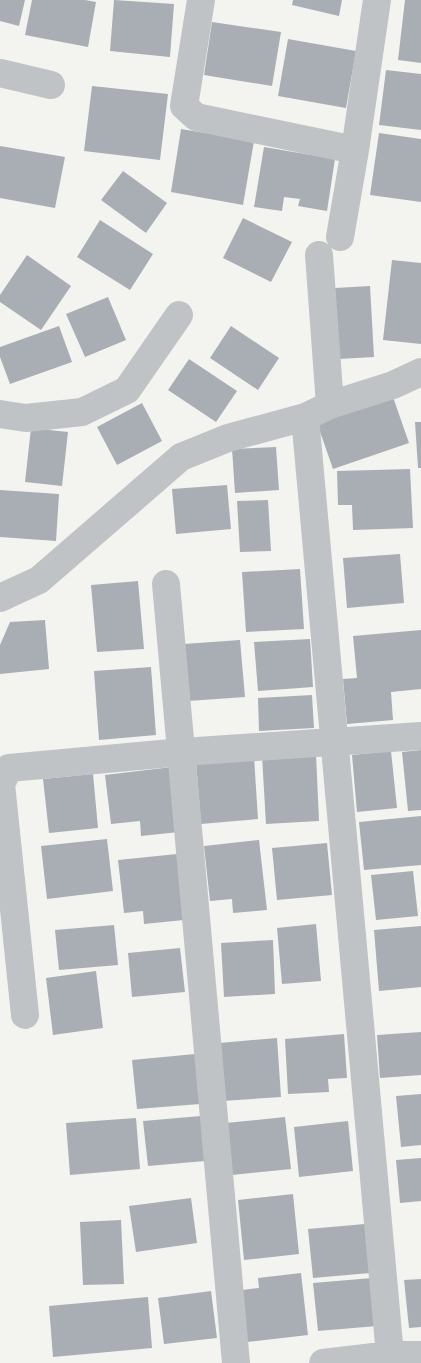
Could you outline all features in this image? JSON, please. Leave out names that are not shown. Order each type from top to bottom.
[{"type":"lane","points":[[201,0],[184,106],[196,116],[355,150]]},
{"type":"lane","points":[[340,237],[377,0]]},
{"type":"lane","points":[[0,73],[51,85]]},
{"type":"lane","points":[[319,255],[330,405]]},
{"type":"lane","points":[[0,414],[26,418],[82,412],[127,390],[180,315]]},
{"type":"lane","points":[[0,598],[39,580],[181,457],[228,438],[305,417],[330,405],[393,385],[421,372]]},
{"type":"lane","points":[[305,417],[390,1355]]},
{"type":"lane","points":[[166,584],[236,1363]]},
{"type":"lane","points":[[25,1015],[1,784],[9,768],[182,752],[421,736]]},
{"type":"lane","points":[[323,1363],[390,1355],[421,1355]]},
{"type":"building","points":[[0,0],[25,0],[19,26],[0,21]]},
{"type":"building","points":[[32,0],[85,0],[96,2],[88,47],[25,35]]},
{"type":"building","points":[[114,0],[174,4],[170,57],[110,51]]},
{"type":"building","points":[[293,0],[342,0],[339,16],[292,5]]},
{"type":"building","points":[[405,0],[421,0],[421,63],[398,60]]},
{"type":"building","points":[[212,22],[281,32],[272,86],[204,75]]},
{"type":"building","points":[[288,39],[356,51],[346,108],[278,96]]},
{"type":"building","points":[[386,70],[421,74],[421,130],[379,125]]},
{"type":"building","points":[[92,86],[168,94],[160,160],[84,151]]},
{"type":"building","points":[[181,129],[254,141],[243,205],[171,192]]},
{"type":"building","points":[[379,133],[421,139],[421,202],[370,195]]},
{"type":"building","points":[[0,146],[65,157],[55,208],[0,198]]},
{"type":"building","points":[[264,147],[335,159],[327,211],[298,206],[300,199],[284,197],[282,211],[254,207]]},
{"type":"building","points":[[123,171],[167,203],[146,233],[101,200]]},
{"type":"building","points":[[243,218],[292,242],[271,282],[223,258]]},
{"type":"building","points":[[100,220],[153,254],[130,290],[77,257]]},
{"type":"building","points":[[27,255],[71,286],[41,330],[0,302],[0,295]]},
{"type":"building","points":[[392,260],[421,263],[421,344],[383,340]]},
{"type":"building","points":[[370,286],[374,357],[339,359],[335,288]]},
{"type":"building","points":[[108,297],[126,340],[85,357],[66,314]]},
{"type":"building","points":[[59,326],[72,362],[10,384],[0,357],[0,347]]},
{"type":"building","points":[[231,326],[279,358],[258,390],[210,358]]},
{"type":"building","points":[[189,359],[237,391],[216,422],[168,390]]},
{"type":"building","points":[[393,397],[409,443],[333,469],[317,423]]},
{"type":"building","points":[[142,403],[162,441],[117,465],[97,427]]},
{"type":"building","points":[[415,422],[421,422],[421,468],[418,468]]},
{"type":"building","points":[[31,428],[68,432],[62,486],[25,482]]},
{"type":"building","points":[[276,447],[279,490],[235,493],[232,449]]},
{"type":"building","points":[[410,469],[413,528],[353,530],[352,505],[338,505],[337,471]]},
{"type":"building","points":[[227,485],[231,529],[176,534],[172,489]]},
{"type":"building","points":[[0,490],[59,494],[56,541],[0,537]]},
{"type":"building","points":[[268,500],[271,551],[240,552],[237,501]]},
{"type":"building","points":[[400,554],[404,603],[347,608],[343,558]]},
{"type":"building","points":[[300,569],[304,629],[246,632],[242,572]]},
{"type":"building","points":[[138,581],[144,649],[97,652],[91,585]]},
{"type":"building","points":[[45,620],[49,669],[0,674],[0,645],[10,622]]},
{"type":"building","points":[[421,630],[421,689],[391,692],[393,720],[347,724],[343,679],[357,678],[353,636]]},
{"type":"building","points":[[310,639],[313,687],[258,691],[254,642]]},
{"type":"building","points":[[240,640],[245,697],[188,701],[184,644]]},
{"type":"building","points":[[151,667],[156,735],[99,740],[94,671]]},
{"type":"building","points":[[312,695],[314,728],[259,731],[258,698]]},
{"type":"building","points":[[421,750],[421,810],[408,811],[402,752]]},
{"type":"building","points":[[391,751],[397,808],[357,812],[352,755]]},
{"type":"building","points":[[316,754],[319,821],[266,824],[262,756]]},
{"type":"building","points":[[254,757],[258,819],[201,824],[196,762]]},
{"type":"building","points":[[172,767],[179,832],[141,836],[140,821],[111,824],[105,775]]},
{"type":"building","points":[[93,774],[98,828],[49,833],[43,779]]},
{"type":"building","points":[[421,816],[421,865],[364,870],[359,822]]},
{"type":"building","points":[[107,839],[113,891],[47,899],[41,846]]},
{"type":"building","points":[[259,840],[267,910],[233,913],[232,899],[210,901],[204,846]]},
{"type":"building","points":[[327,843],[332,895],[277,900],[272,848]]},
{"type":"building","points":[[177,854],[184,920],[144,924],[143,911],[124,913],[118,860]]},
{"type":"building","points":[[413,871],[418,916],[376,920],[371,875]]},
{"type":"building","points":[[316,924],[321,981],[282,984],[277,928]]},
{"type":"building","points":[[114,925],[118,965],[59,970],[55,930]]},
{"type":"building","points":[[421,926],[421,987],[379,991],[374,930]]},
{"type":"building","points":[[273,940],[275,994],[224,997],[221,943]]},
{"type":"building","points":[[180,948],[185,992],[132,997],[128,953]]},
{"type":"building","points":[[96,971],[103,1028],[53,1035],[46,978]]},
{"type":"building","points":[[421,1032],[421,1075],[380,1078],[377,1035]]},
{"type":"building","points":[[344,1034],[347,1078],[328,1079],[329,1092],[288,1094],[285,1039]]},
{"type":"building","points":[[277,1038],[281,1097],[223,1101],[219,1043]]},
{"type":"building","points":[[195,1054],[200,1104],[137,1109],[132,1060]]},
{"type":"building","points":[[421,1094],[421,1145],[401,1147],[396,1096]]},
{"type":"building","points":[[201,1116],[205,1161],[148,1166],[143,1121]]},
{"type":"building","points":[[285,1117],[291,1169],[232,1175],[226,1123]]},
{"type":"building","points":[[136,1118],[140,1169],[70,1175],[66,1123]]},
{"type":"building","points":[[348,1121],[353,1171],[299,1177],[294,1127]]},
{"type":"building","points":[[421,1158],[421,1201],[400,1203],[396,1160]]},
{"type":"building","points":[[293,1194],[299,1254],[244,1260],[238,1200]]},
{"type":"building","points":[[191,1198],[197,1243],[136,1252],[129,1206]]},
{"type":"building","points":[[121,1220],[124,1284],[83,1285],[80,1222]]},
{"type":"building","points":[[365,1224],[370,1273],[313,1278],[308,1229]]},
{"type":"building","points":[[301,1273],[308,1335],[247,1342],[242,1290],[259,1288],[258,1278]]},
{"type":"building","points":[[372,1278],[377,1326],[318,1331],[313,1283]]},
{"type":"building","points":[[421,1279],[421,1327],[409,1328],[404,1280]]},
{"type":"building","points":[[211,1291],[217,1338],[164,1344],[158,1298]]},
{"type":"building","points":[[148,1297],[152,1348],[53,1357],[49,1306]]}]
